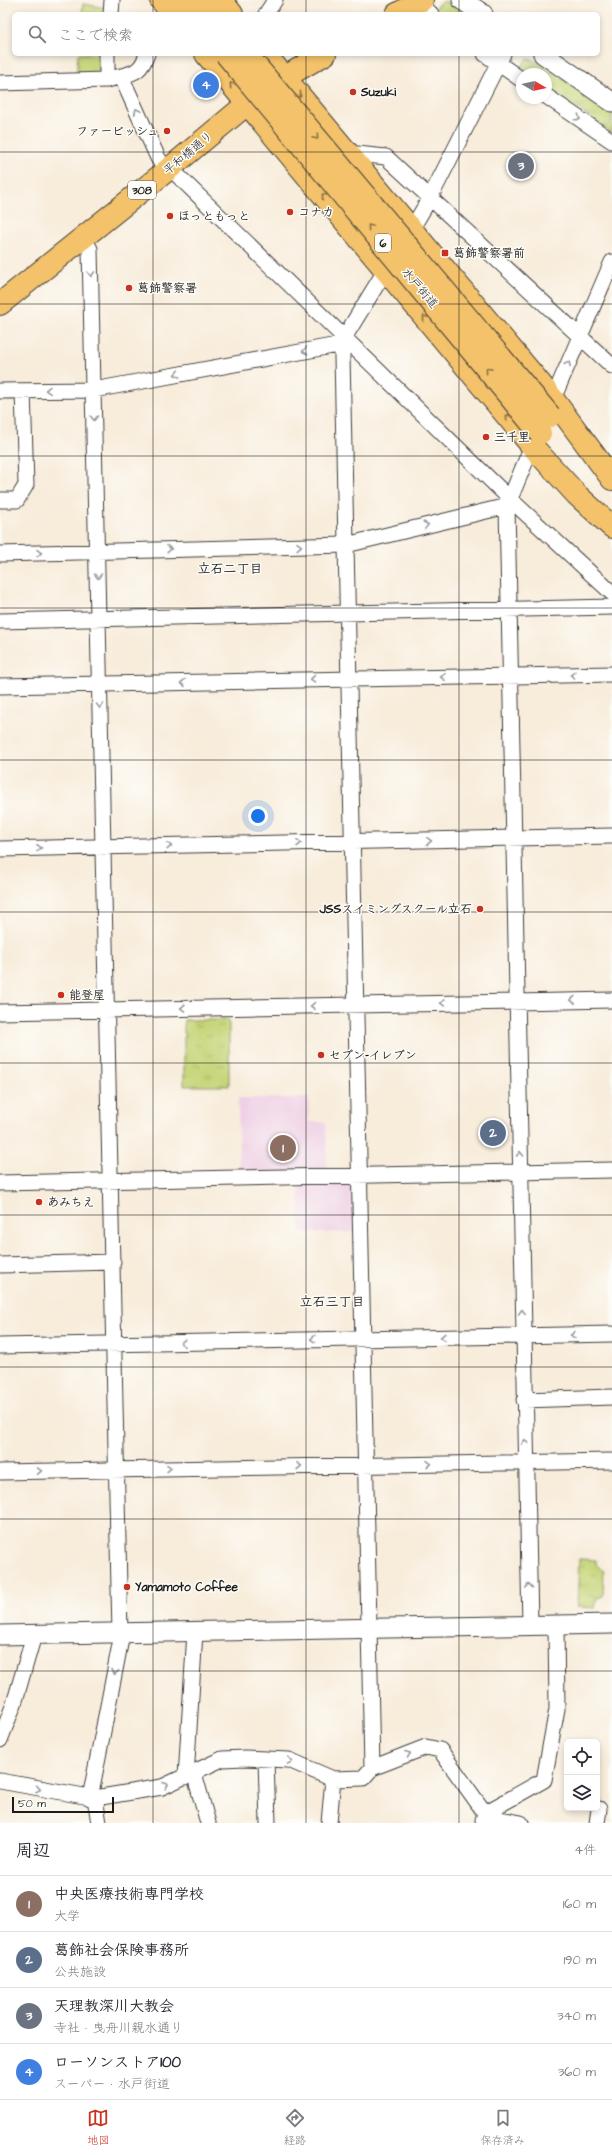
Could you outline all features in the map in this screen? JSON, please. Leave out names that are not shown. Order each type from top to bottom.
[{"type":"main road","points":[[202,0],[211,12]]},
{"type":"main road","points":[[221,0],[230,12]]},
{"type":"main road","points":[[402,12],[421,4]]},
{"type":"main road","points":[[167,6],[186,12]]},
{"type":"main road","points":[[208,56],[385,270],[544,424],[612,479]]},
{"type":"main road","name":"水戸街道","points":[[228,56],[544,424],[612,490]]},
{"type":"main road","name":"水戸街道","points":[[248,56],[544,424],[612,523]]},
{"type":"main road","points":[[267,56],[411,230],[544,424],[577,495],[612,527]]},
{"type":"main road","name":"平和橋通り","points":[[1,301],[169,170],[247,104],[285,77],[322,56]]},
{"type":"street","points":[[111,12],[112,0]]},
{"type":"street","points":[[267,12],[275,0]]},
{"type":"street","points":[[462,0],[480,12]]},
{"type":"street","points":[[108,56],[114,78],[158,158],[169,170],[509,502],[612,593]]},
{"type":"street","points":[[0,83],[114,78],[134,73],[142,68],[146,56]]},
{"type":"street","points":[[546,56],[612,102]]},
{"type":"street","points":[[411,230],[430,198],[500,58],[516,74]]},
{"type":"street","points":[[552,100],[612,142]]},
{"type":"street","points":[[347,153],[386,157],[612,366]]},
{"type":"street","points":[[84,237],[90,249],[94,390],[110,1181],[113,1262],[113,1344],[121,1634],[92,1798],[99,1823]]},
{"type":"street","points":[[530,1625],[524,1400],[518,1001],[510,676],[509,502],[544,424],[612,262]]},
{"type":"street","points":[[372,1768],[355,1005],[343,341],[385,270]]},
{"type":"street","points":[[0,391],[94,390],[343,341]]},
{"type":"street","points":[[0,500],[17,500],[26,485],[23,391]]},
{"type":"street","points":[[0,554],[346,545],[509,502]]},
{"type":"street","points":[[0,621],[612,607]]},
{"type":"street","points":[[0,686],[612,674]]},
{"type":"street","points":[[0,849],[612,836]]},
{"type":"street","points":[[0,1012],[612,1000]]},
{"type":"street","points":[[0,1183],[612,1170]]},
{"type":"street","points":[[0,1265],[113,1262]]},
{"type":"street","points":[[0,1346],[612,1334]]},
{"type":"street","points":[[524,1400],[612,1397]]},
{"type":"street","points":[[0,1472],[612,1461]]},
{"type":"street","points":[[0,1636],[612,1624]]},
{"type":"street","points":[[484,1818],[544,1780],[556,1709],[556,1625]]},
{"type":"street","points":[[195,1632],[190,1775],[208,1823]]},
{"type":"street","points":[[0,1740],[14,1704],[34,1635]]},
{"type":"street","points":[[0,1781],[92,1798],[162,1787],[229,1758],[289,1760],[332,1779],[363,1778],[372,1768],[426,1747],[440,1750],[484,1818]]},
{"type":"street","points":[[266,1760],[268,1823]]},
{"type":"street","points":[[329,1823],[332,1779]]},
{"type":"street","points":[[484,1818],[489,1817],[521,1823]]},
{"type":"shaded area","points":[[238,1098],[309,1098],[309,1122],[326,1122],[327,1184],[354,1183],[354,1232],[300,1233],[299,1173],[239,1173]]},
{"type":"green space","points":[[445,1],[462,12],[438,12],[435,10],[437,5]]},
{"type":"green space","points":[[83,4],[107,8],[107,12],[82,12]]},
{"type":"green space","points":[[78,56],[103,56],[101,77],[76,77]]},
{"type":"green space","points":[[527,59],[533,60],[545,68],[523,68],[521,66]]},
{"type":"green space","points":[[552,72],[612,111],[612,133],[552,90]]},
{"type":"green space","points":[[184,1020],[229,1020],[229,1086],[184,1086]]},
{"type":"green space","points":[[579,1559],[596,1560],[596,1564],[604,1571],[603,1596],[597,1598],[595,1608],[577,1607]]},
{"type":"place","name":"ローソンストア100","points":[[206,85]]},
{"type":"place","name":"Suzuki","points":[[353,92]]},
{"type":"place","name":"ファービッシュ","points":[[167,131]]},
{"type":"place","name":"天理教深川大教会","points":[[521,166]]},
{"type":"place","name":"コナカ","points":[[290,212]]},
{"type":"place","name":"ほっともっと","points":[[170,216]]},
{"type":"place","name":"葛飾警察署前","points":[[445,253]]},
{"type":"place","name":"葛飾警察署","points":[[129,288]]},
{"type":"place","name":"三千里","points":[[486,437]]},
{"type":"place","name":"JSSスイミングスクール立石","points":[[480,909]]},
{"type":"place","name":"能登屋","points":[[61,995]]},
{"type":"place","name":"セブン-イレブン","points":[[321,1055]]},
{"type":"place","name":"葛飾社会保険事務所","points":[[493,1133]]},
{"type":"place","name":"中央医療技術専門学校","points":[[283,1148]]},
{"type":"place","name":"あみちえ","points":[[39,1202]]},
{"type":"place","name":"Yamamoto Coffee","points":[[127,1587]]},
{"type":"district","name":"立石二丁目","points":[[230,568]]},
{"type":"district","name":"立石三丁目","points":[[332,1301]]}]
